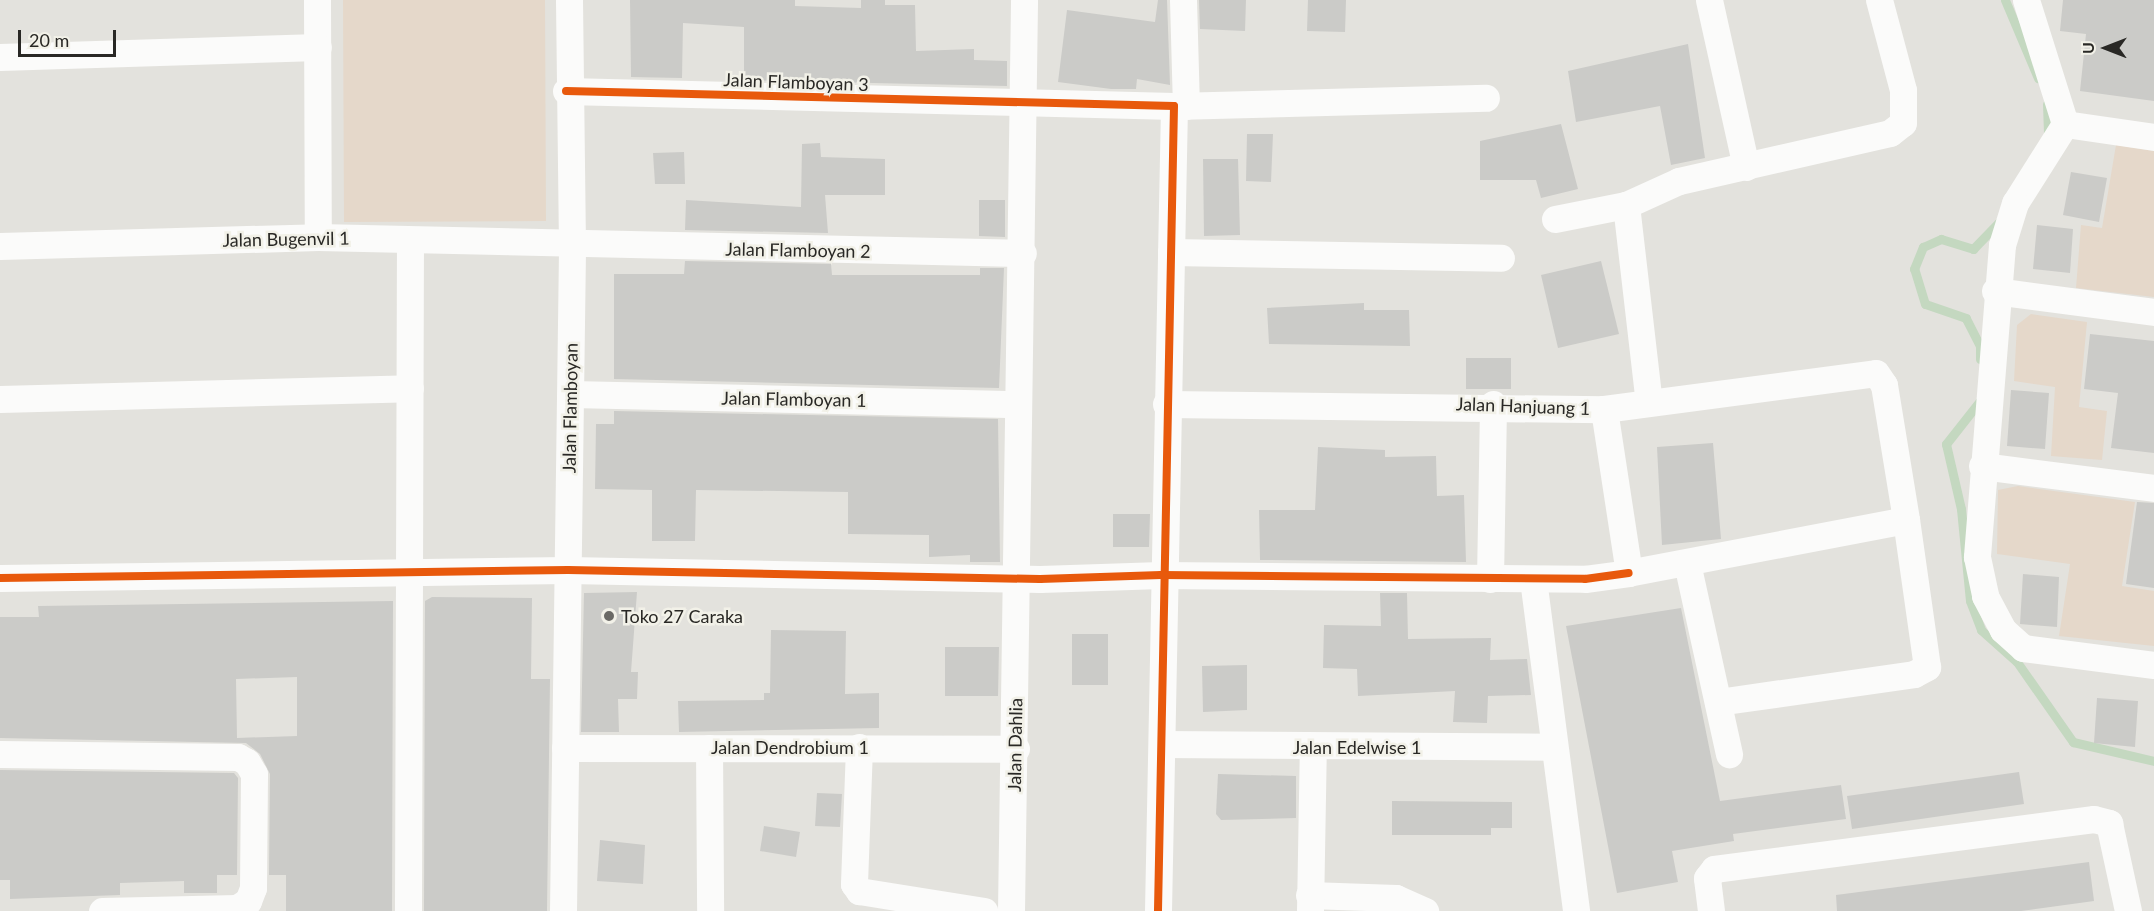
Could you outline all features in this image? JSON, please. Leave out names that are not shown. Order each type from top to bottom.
[{"type":"street","points":[[317,0],[318,237]]},
{"type":"street","name":"Jalan Flamboyan","points":[[563,911],[572,246],[566,91],[569,0]]},
{"type":"street","name":"Jalan Dahlia","points":[[1011,911],[1016,749],[1018,404],[1025,104],[1024,0]]},
{"type":"street","points":[[1158,911],[1162,744],[1161,575],[1171,252],[1180,106],[1183,0]]},
{"type":"street","points":[[1709,0],[1746,167]]},
{"type":"street","points":[[1555,219],[1626,205],[1679,181],[1890,133],[1903,123],[1903,90],[1879,0]]},
{"type":"street","points":[[2026,0],[2065,124],[2015,203],[1995,291],[1977,557],[1985,596],[2003,630],[2023,648],[2154,664]]},
{"type":"street","points":[[0,57],[318,47]]},
{"type":"street","name":"Jalan Flamboyan 3","points":[[566,91],[1180,106],[1486,98]]},
{"type":"street","points":[[2065,124],[2154,137]]},
{"type":"street","points":[[1626,205],[1649,403]]},
{"type":"street","name":"Jalan Bugenvil 1","points":[[0,246],[318,237],[572,246]]},
{"type":"street","points":[[408,911],[411,571],[410,240]]},
{"type":"street","name":"Jalan Flamboyan 2","points":[[572,246],[1023,253]]},
{"type":"street","points":[[1171,252],[1501,258]]},
{"type":"street","points":[[1995,291],[2154,312]]},
{"type":"street","name":"Jalan Hanjuang 1","points":[[1166,404],[1493,404],[1604,409],[1876,373],[1884,385],[1906,520]]},
{"type":"street","points":[[0,399],[410,388]]},
{"type":"street","name":"Jalan Flamboyan 1","points":[[571,394],[1018,404]]},
{"type":"street","points":[[1490,579],[1493,404]]},
{"type":"street","points":[[1604,409],[1629,573]]},
{"type":"street","points":[[1982,466],[2154,488]]},
{"type":"street","points":[[0,578],[568,570],[1018,578],[1161,575],[1533,579],[1629,573],[1906,520],[1928,667],[1914,674],[1718,702]]},
{"type":"street","points":[[1687,563],[1730,753]]},
{"type":"street","points":[[1533,579],[1551,747],[1576,911]]},
{"type":"street","name":"Jalan Edelwise 1","points":[[1162,744],[1313,747],[1551,747]]},
{"type":"street","points":[[859,747],[854,884],[859,891],[984,911]]},
{"type":"street","points":[[1313,747],[1310,903],[1396,898],[1425,911]]},
{"type":"street","name":"Jalan Dendrobium 1","points":[[565,748],[1016,749]]},
{"type":"street","points":[[709,748],[710,911]]},
{"type":"street","points":[[0,754],[238,757],[247,762],[254,774],[253,888],[248,901],[237,908],[102,911]]},
{"type":"street","points":[[1711,911],[1707,878],[1714,869],[2094,819],[2109,823],[2128,911]]},
{"type":"shaded area","points":[[343,0],[545,0],[546,221],[344,222]]},
{"type":"shaded area","points":[[2116,145],[2154,151],[2154,297],[2076,288],[2081,225],[2102,228]]},
{"type":"shaded area","points":[[2031,314],[2087,322],[2079,407],[2107,411],[2102,460],[2051,456],[2055,387],[2014,381],[2017,325]]},
{"type":"shaded area","points":[[2018,486],[2135,502],[2122,586],[2154,591],[2154,646],[2059,636],[2070,564],[1997,554],[1998,490]]},
{"type":"building","points":[[630,0],[795,0],[795,6],[861,8],[861,0],[885,0],[885,5],[915,5],[916,51],[974,49],[974,60],[1007,61],[1007,86],[744,80],[744,27],[683,23],[682,78],[631,77]]},
{"type":"building","points":[[1158,0],[1167,0],[1170,85],[1137,79],[1136,89],[1111,89],[1058,82],[1067,10],[1155,22]]},
{"type":"building","points":[[1199,0],[1246,0],[1245,31],[1200,29]]},
{"type":"building","points":[[1308,0],[1346,0],[1345,32],[1307,31]]},
{"type":"building","points":[[2063,0],[2154,0],[2154,101],[2080,91],[2086,34],[2060,31]]},
{"type":"building","points":[[1688,44],[1705,158],[1671,165],[1660,106],[1576,122],[1568,71]]},
{"type":"building","points":[[1561,124],[1578,189],[1541,198],[1536,180],[1480,180],[1480,141]]},
{"type":"building","points":[[1247,134],[1273,134],[1271,182],[1246,181]]},
{"type":"building","points":[[820,143],[821,157],[885,159],[885,195],[825,195],[828,233],[685,230],[686,200],[801,207],[802,144]]},
{"type":"building","points":[[684,152],[685,184],[655,184],[653,153]]},
{"type":"building","points":[[1203,159],[1238,159],[1240,235],[1204,236]]},
{"type":"building","points":[[2071,172],[2107,178],[2099,222],[2063,215]]},
{"type":"building","points":[[979,200],[1005,200],[1005,237],[979,236]]},
{"type":"building","points":[[2037,225],[2073,229],[2070,273],[2033,269]]},
{"type":"building","points":[[685,261],[831,264],[832,275],[980,275],[980,268],[1004,268],[999,388],[614,379],[614,274],[684,274]]},
{"type":"building","points":[[1601,261],[1619,334],[1558,348],[1541,275]]},
{"type":"building","points":[[1364,303],[1364,310],[1409,310],[1410,346],[1269,344],[1267,308]]},
{"type":"building","points":[[2090,334],[2154,341],[2154,453],[2111,448],[2118,393],[2084,389]]},
{"type":"building","points":[[1466,358],[1511,358],[1511,389],[1466,389]]},
{"type":"building","points":[[2011,390],[2049,393],[2045,449],[2007,446]]},
{"type":"building","points":[[614,411],[998,419],[1000,562],[970,562],[970,555],[929,557],[929,535],[848,534],[848,492],[696,490],[695,541],[652,541],[652,490],[595,489],[596,424],[614,424]]},
{"type":"building","points":[[1713,443],[1721,539],[1662,545],[1657,447]]},
{"type":"building","points":[[1318,447],[1385,450],[1385,457],[1436,456],[1437,496],[1464,495],[1466,562],[1260,560],[1259,510],[1315,510]]},
{"type":"building","points":[[2137,502],[2154,503],[2154,588],[2126,584]]},
{"type":"building","points":[[1113,514],[1150,514],[1149,547],[1113,547]]},
{"type":"building","points":[[2023,574],[2059,577],[2057,627],[2020,624]]},
{"type":"building","points":[[637,592],[631,672],[638,672],[637,699],[618,699],[619,732],[581,732],[584,593]]},
{"type":"building","points":[[1380,593],[1407,593],[1408,639],[1491,638],[1490,660],[1527,659],[1531,695],[1488,696],[1487,723],[1453,722],[1455,691],[1358,696],[1357,669],[1323,668],[1324,625],[1381,626]]},
{"type":"building","points":[[432,597],[532,598],[531,679],[550,679],[547,911],[424,911],[425,601]]},
{"type":"building","points":[[393,601],[392,911],[286,911],[286,875],[269,875],[270,774],[260,754],[246,743],[0,738],[0,617],[39,617],[38,606]],"holes":[[[297,677],[297,736],[237,738],[236,679]]]},
{"type":"building","points":[[1681,608],[1720,801],[1841,785],[1846,819],[1733,834],[1734,841],[1672,851],[1678,882],[1617,893],[1566,626]]},
{"type":"building","points":[[771,630],[846,631],[845,694],[879,693],[879,728],[679,732],[678,701],[764,700],[764,693],[770,693]]},
{"type":"building","points":[[1072,634],[1108,634],[1108,685],[1072,685]]},
{"type":"building","points":[[945,647],[999,647],[998,696],[945,696]]},
{"type":"building","points":[[1247,665],[1247,710],[1203,712],[1202,666]]},
{"type":"building","points":[[2097,698],[2138,701],[2135,747],[2094,743]]},
{"type":"building","points":[[0,770],[234,773],[238,778],[237,875],[217,875],[217,893],[184,893],[184,881],[120,883],[120,895],[10,899],[10,880],[0,880]]},
{"type":"building","points":[[2019,772],[2024,804],[1852,829],[1847,796]]},
{"type":"building","points":[[1218,774],[1296,776],[1296,818],[1221,820],[1216,814]]},
{"type":"building","points":[[817,793],[842,794],[840,827],[815,826]]},
{"type":"building","points":[[1392,801],[1512,802],[1512,828],[1491,828],[1491,835],[1392,835]]},
{"type":"building","points":[[764,826],[800,832],[796,857],[760,851]]},
{"type":"building","points":[[600,840],[645,845],[643,884],[597,881]]},
{"type":"building","points":[[2089,862],[2094,901],[2021,911],[1837,911],[1836,895]]},
{"type":"waterway","points":[[2005,0],[2038,78]]},
{"type":"waterway","points":[[2047,104],[2048,135]]},
{"type":"waterway","points":[[1980,359],[1980,346],[1966,318],[1925,304],[1914,269],[1923,247],[1941,239],[1973,249],[1999,222]]},
{"type":"waterway","points":[[1983,397],[1946,444],[1961,509],[1970,601],[1981,630],[2017,662],[2073,742],[2154,761]]},
{"type":"cycle path","points":[[566,91],[1174,106],[1158,911]]},
{"type":"cycle path","points":[[0,578],[568,570],[1040,579],[1161,575],[1585,579],[1629,573]]},
{"type":"place","name":"Toko 27 Caraka","points":[[609,616]]}]
